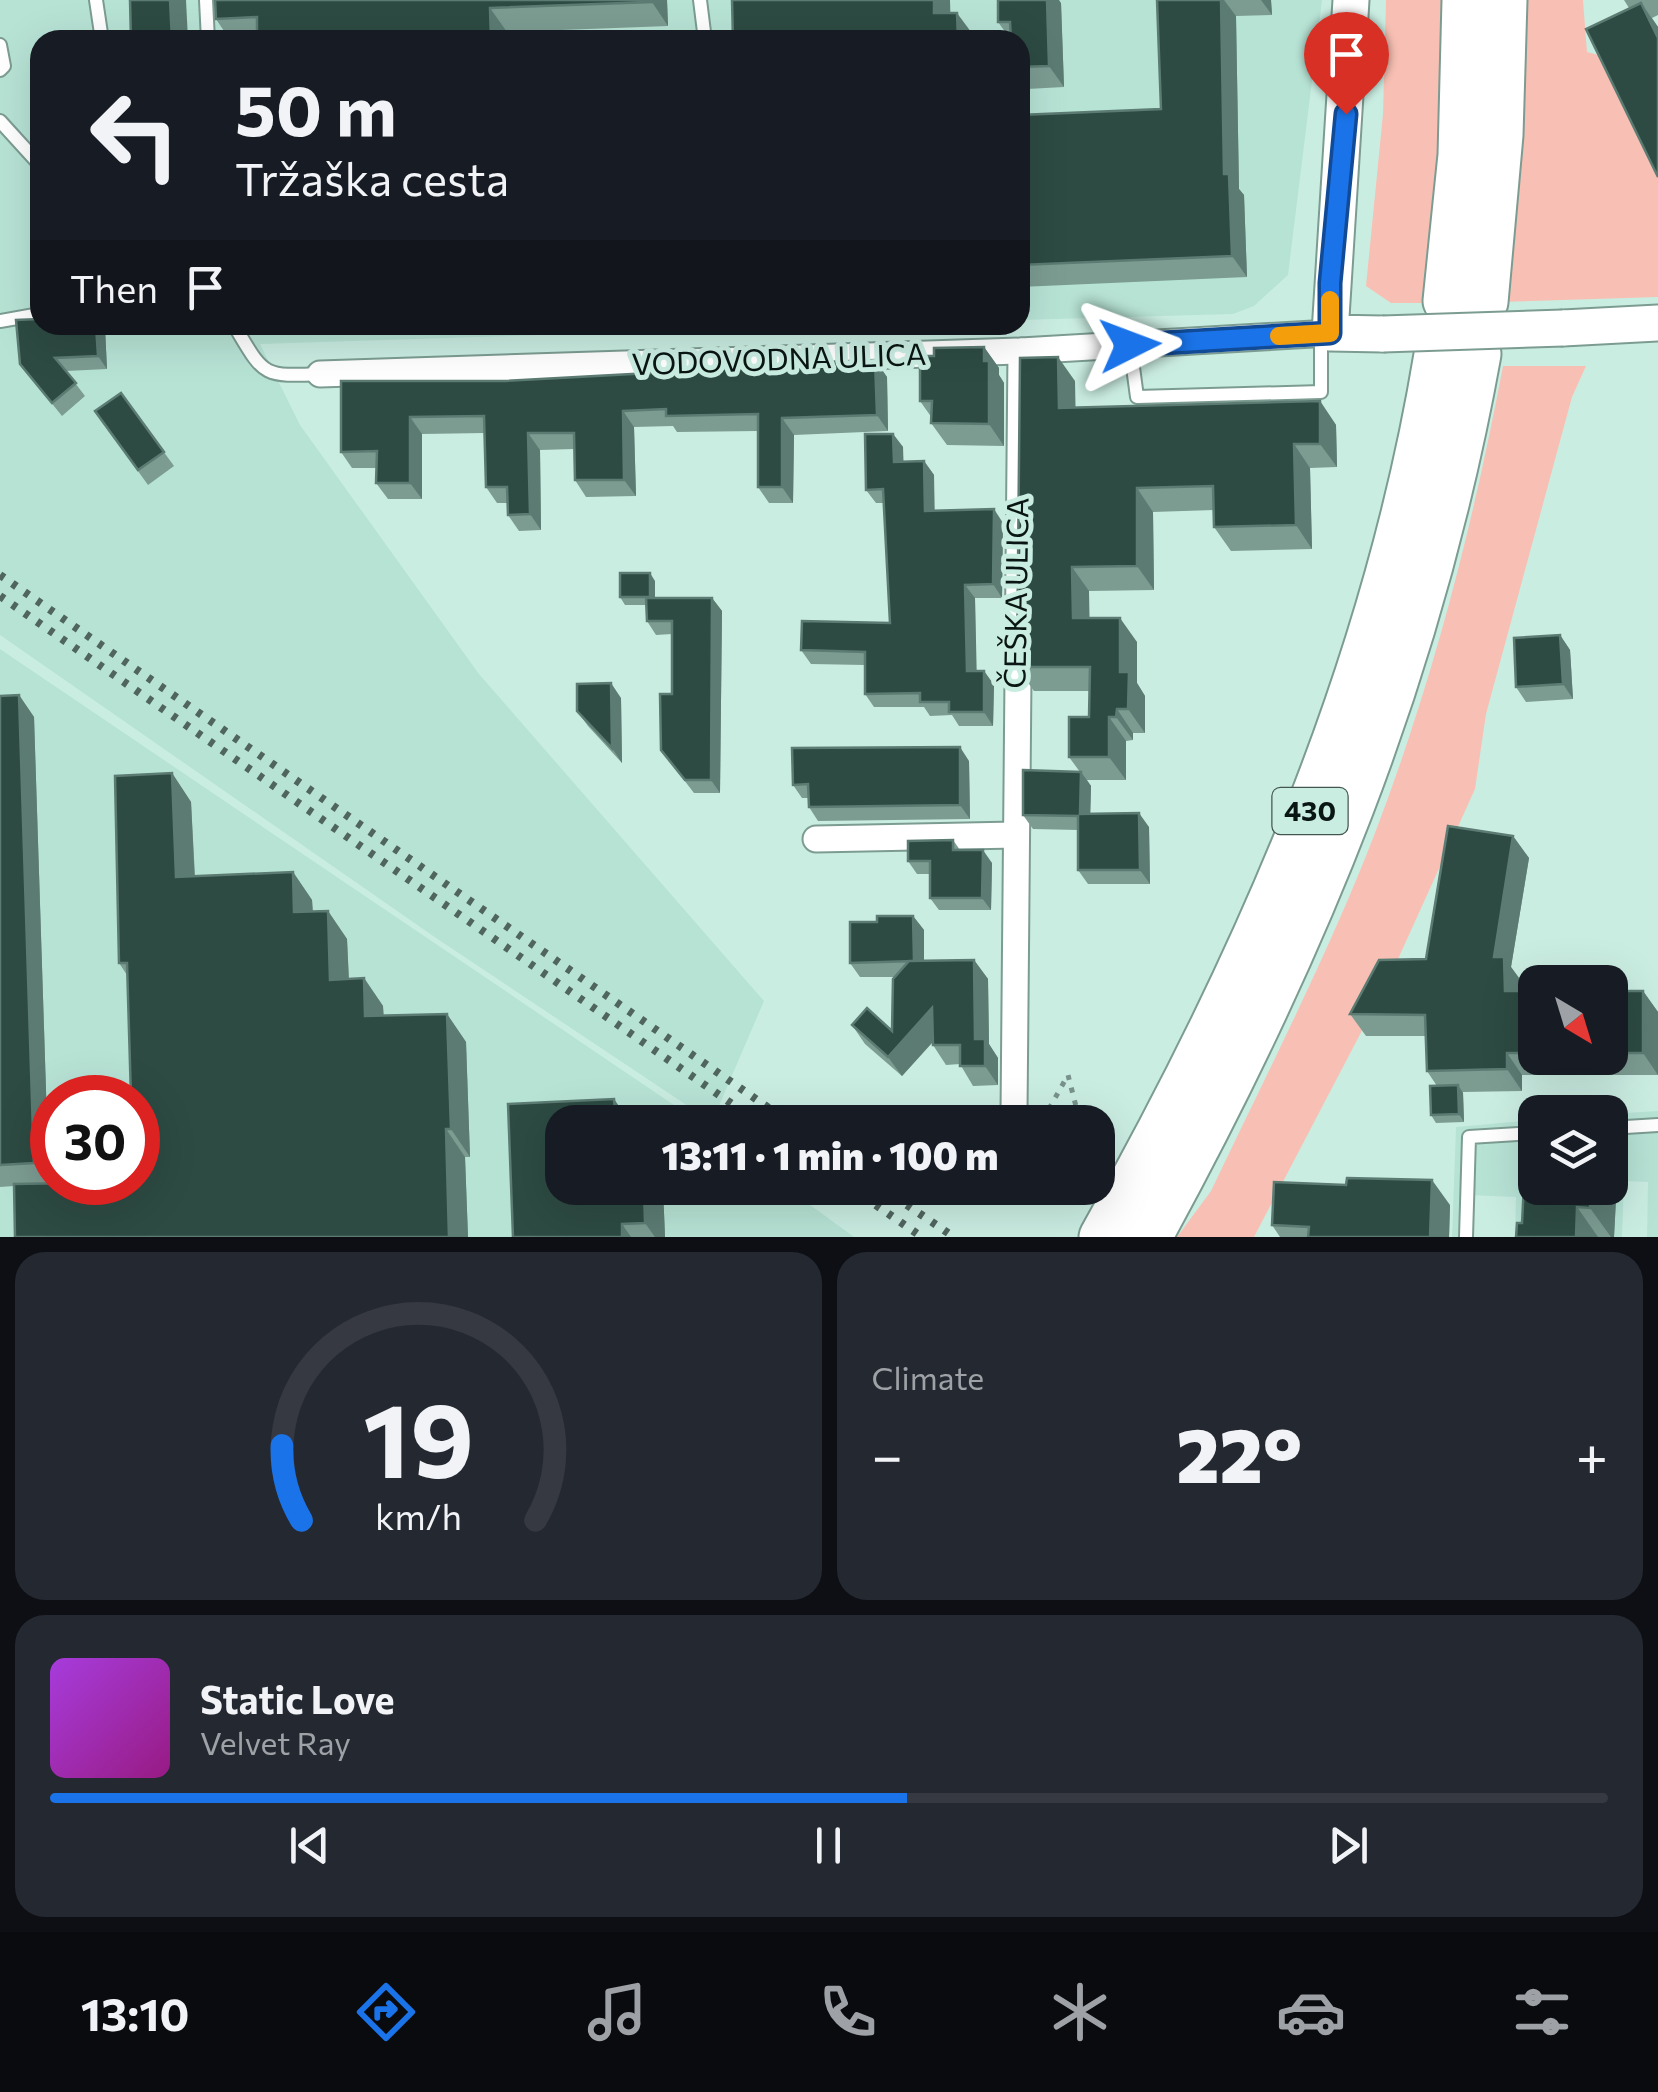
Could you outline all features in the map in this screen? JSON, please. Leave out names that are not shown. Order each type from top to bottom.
[{"type":"highway","points":[[1465,0],[1461,154],[1466,301],[1500,135],[1504,0]]},
{"type":"highway","name":"430","points":[[1102,1237],[1234,988],[1324,775],[1458,354],[1432,566],[1361,787],[1294,950],[1149,1237]]},
{"type":"street","points":[[1326,333],[1351,0]]},
{"type":"street","name":"VODOVODNA ULICA","points":[[320,374],[1021,351],[1326,333],[1658,324]]},
{"type":"street","name":"ČEŠKA ULICA","points":[[1014,1105],[1021,351]]},
{"type":"street","points":[[816,839],[1015,835]]},
{"type":"lane","points":[[96,0],[100,30]]},
{"type":"lane","points":[[206,0],[208,30]]},
{"type":"lane","points":[[700,0],[704,30]]},
{"type":"lane","points":[[0,45],[4,66],[0,70]]},
{"type":"lane","points":[[0,121],[30,154]]},
{"type":"lane","points":[[0,321],[30,316]]},
{"type":"lane","points":[[1130,345],[1138,397],[1321,392],[1326,333]]},
{"type":"lane","points":[[240,335],[257,364],[274,376],[320,374]]},
{"type":"lane","points":[[1628,1127],[1658,1125]]},
{"type":"lane","points":[[1466,1237],[1469,1138],[1518,1134]]},
{"type":"path","points":[[1052,1105],[1068,1075],[1076,1105]]},
{"type":"shaded area","points":[[0,0],[1322,0],[1288,275],[1254,306],[1233,314],[1030,320],[1030,30],[30,30],[30,335],[543,335],[260,344],[300,425],[479,674],[764,1001],[719,1105],[686,1105],[436,938],[0,635]]},
{"type":"shaded area","points":[[1386,0],[1448,0],[1429,303],[1391,303],[1366,286],[1383,114]]},
{"type":"shaded area","points":[[1522,0],[1583,0],[1587,52],[1606,57],[1658,165],[1658,297],[1501,302],[1523,147]]},
{"type":"shaded area","points":[[1503,366],[1586,366],[1572,397],[1486,714],[1475,789],[1389,979],[1254,1237],[1177,1237],[1211,1191],[1317,969],[1375,833],[1450,602]]},
{"type":"shaded area","points":[[0,649],[674,1105],[545,1105],[545,1205],[810,1205],[854,1237],[0,1237]]},
{"type":"shaded area","points":[[1658,1111],[1658,1237],[1647,1237],[1648,1182],[1628,1181],[1628,1113]]},
{"type":"shaded area","points":[[1518,1122],[1518,1205],[1623,1205],[1622,1237],[1515,1237],[1516,1197],[1468,1195],[1466,1237],[1452,1237],[1456,1127]]},
{"type":"building","points":[[130,0],[170,0],[172,30],[131,30]]},
{"type":"building","points":[[215,0],[652,0],[490,8],[491,30],[257,30],[257,17],[216,19]]},
{"type":"building","points":[[732,0],[934,0],[934,13],[957,13],[958,30],[733,30]]},
{"type":"building","points":[[998,0],[1047,0],[1049,66],[1030,67],[1030,30],[1010,30],[1010,22],[998,22]]},
{"type":"building","points":[[1157,0],[1221,0],[1224,174],[1229,174],[1232,256],[1030,265],[1030,115],[1161,109]]},
{"type":"building","points":[[1641,3],[1658,38],[1658,177],[1586,29]]},
{"type":"building","points":[[30,319],[30,335],[97,335],[98,356],[55,358],[76,383],[52,403],[20,364],[16,320]]},
{"type":"building","points":[[984,347],[984,361],[989,361],[989,424],[931,423],[932,401],[920,401],[920,356],[934,356],[934,348]]},
{"type":"building","points":[[1058,357],[1059,408],[1320,401],[1320,444],[1294,444],[1296,525],[1214,527],[1213,486],[1137,488],[1137,566],[1072,567],[1073,618],[1120,618],[1120,672],[1129,672],[1128,709],[1117,709],[1116,717],[1109,717],[1109,757],[1069,757],[1069,717],[1089,717],[1090,667],[1017,667],[1020,358]]},
{"type":"building","points":[[875,360],[877,415],[782,418],[782,487],[758,487],[758,414],[666,416],[666,409],[623,411],[624,480],[575,480],[574,433],[528,433],[530,514],[508,515],[507,487],[486,487],[484,416],[410,417],[410,483],[376,483],[377,451],[341,452],[341,381],[505,381],[650,373],[650,369],[797,368],[797,363]]},
{"type":"building","points":[[121,393],[164,452],[138,470],[95,411]]},
{"type":"building","points":[[865,434],[893,434],[894,462],[924,461],[925,511],[994,509],[993,584],[965,585],[967,671],[984,671],[984,712],[949,712],[949,702],[920,702],[920,693],[865,694],[865,652],[801,650],[802,621],[890,623],[883,489],[866,490]]},
{"type":"building","points":[[620,573],[650,573],[650,597],[620,597]]},
{"type":"building","points":[[646,598],[712,598],[711,780],[685,780],[661,750],[660,694],[672,694],[672,621],[647,621]]},
{"type":"building","points":[[1560,635],[1563,684],[1516,687],[1514,638]]},
{"type":"building","points":[[611,683],[612,748],[577,711],[577,684]]},
{"type":"building","points":[[19,695],[31,1075],[30,1163],[0,1165],[0,696]]},
{"type":"building","points":[[960,747],[960,805],[809,807],[808,784],[793,785],[792,748]]},
{"type":"building","points":[[1023,770],[1081,772],[1080,814],[1139,813],[1140,870],[1078,870],[1078,816],[1023,815]]},
{"type":"building","points":[[172,773],[176,877],[293,872],[294,912],[328,911],[330,980],[364,978],[365,1016],[447,1014],[449,1237],[15,1237],[14,1184],[30,1184],[30,1205],[160,1205],[160,1075],[130,1075],[127,963],[119,963],[115,776]]},
{"type":"building","points":[[1448,826],[1513,836],[1494,957],[1504,957],[1505,991],[1518,991],[1518,1053],[1507,1053],[1507,1069],[1427,1071],[1425,1015],[1350,1014],[1379,960],[1426,959]]},
{"type":"building","points":[[953,840],[953,850],[983,850],[982,898],[930,898],[930,861],[908,861],[908,841]]},
{"type":"building","points":[[877,916],[913,916],[914,961],[850,963],[850,922],[877,922]]},
{"type":"building","points":[[974,960],[975,1039],[985,1039],[985,1066],[960,1066],[960,1045],[933,1045],[932,1008],[888,1057],[852,1025],[867,1008],[892,1031],[893,979],[909,961]]},
{"type":"building","points":[[1628,991],[1643,991],[1643,1053],[1628,1053]]},
{"type":"building","points":[[1458,1085],[1459,1114],[1431,1115],[1430,1086]]},
{"type":"building","points":[[614,1099],[614,1105],[545,1105],[545,1205],[644,1205],[645,1223],[622,1224],[622,1237],[513,1237],[508,1104]]},
{"type":"building","points":[[1347,1178],[1432,1180],[1430,1237],[1308,1237],[1309,1227],[1272,1225],[1274,1182],[1346,1185]]},
{"type":"building","points":[[1523,1205],[1590,1205],[1577,1207],[1576,1237],[1516,1237],[1517,1223],[1522,1223]]},
{"type":"railway","points":[[0,575],[764,1105]]},
{"type":"railway","points":[[0,596],[734,1105]]},
{"type":"railway","points":[[876,1205],[922,1237]]},
{"type":"railway","points":[[907,1205],[954,1237]]},
{"type":"slow traffic","points":[[1279,336],[1330,333],[1330,300]]},
{"type":"route","points":[[1130,345],[1330,333],[1330,283],[1346,114]]}]
